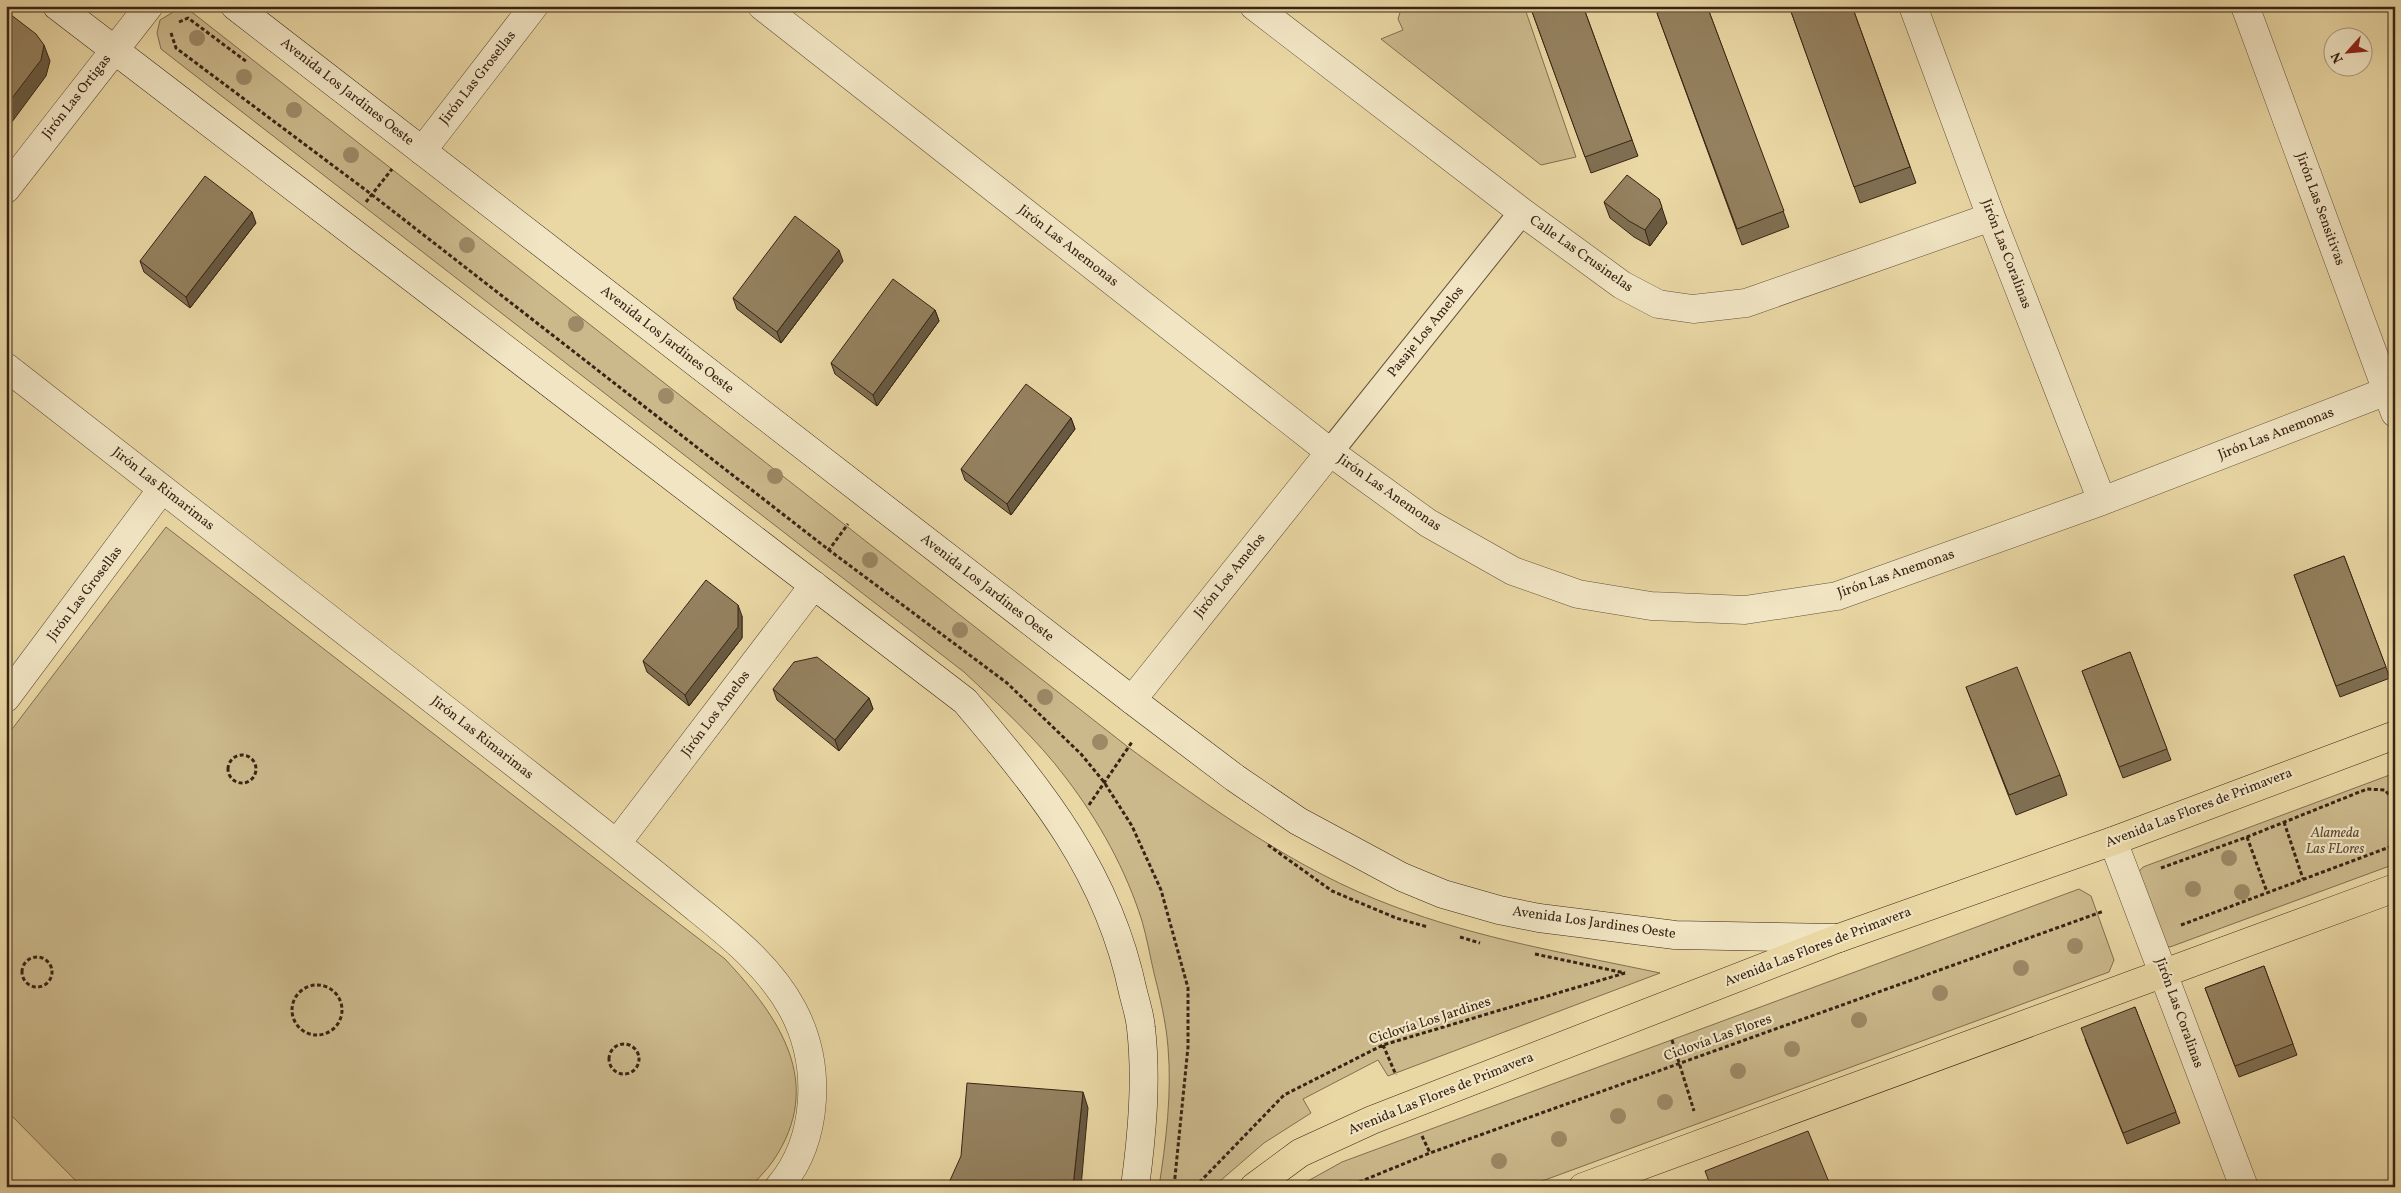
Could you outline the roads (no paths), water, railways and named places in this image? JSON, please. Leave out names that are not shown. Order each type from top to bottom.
[{"type":"main road","name":"Avenida Las Flores de Primavera","points":[[1254,1187],[1300,1153],[1372,1120],[1839,938],[2113,841],[2395,736]]},
{"type":"main road","points":[[1584,1187],[2395,888]]},
{"type":"street","points":[[57,6],[965,701],[1024,770],[1069,833],[1102,892],[1126,958],[1141,1028],[1144,1084],[1135,1187]]},
{"type":"street","name":"Jirón Las Ortigas","points":[[6,189],[149,6]]},
{"type":"street","name":"Avenida Los Jardines Oeste","points":[[235,6],[1141,707],[1235,778],[1298,821],[1402,877],[1443,894],[1499,910],[1539,918],[1676,935],[1839,938]]},
{"type":"street","name":"Jirón Las Grosellas","points":[[417,147],[534,6]]},
{"type":"street","name":"Jirón Las Anemonas","points":[[762,6],[1330,452],[1428,523],[1513,571],[1578,594],[1651,606],[1745,610],[1837,596],[2102,501],[2391,402]]},
{"type":"street","name":"Calle Las Crusinelas","points":[[1254,6],[1522,212],[1622,285],[1658,304],[1694,310],[1746,303],[1991,217]]},
{"type":"street","name":"Jirón Las Coralinas","points":[[1913,6],[1991,217],[2102,501]]},
{"type":"street","name":"Jirón Las Sensitivas","points":[[2245,6],[2391,402]]},
{"type":"street","name":"Pasaje Los Amelos","points":[[1330,452],[1522,212]]},
{"type":"street","name":"Jirón Las Rimarimas","points":[[6,367],[617,843],[738,943],[772,977],[794,1011],[806,1041],[812,1077],[811,1110],[805,1142],[790,1173],[779,1187]]},
{"type":"street","name":"Jirón Los Amelos","points":[[1141,707],[1330,452]]},
{"type":"street","name":"Jirón Las Grosellas","points":[[6,698],[162,489]]},
{"type":"street","name":"Jirón Los Amelos","points":[[617,843],[810,582]]},
{"type":"street","name":"Jirón Las Coralinas","points":[[2113,841],[2244,1187]]},
{"type":"park label","name":"Alameda Las FLores","points":[[2335,842]]}]
